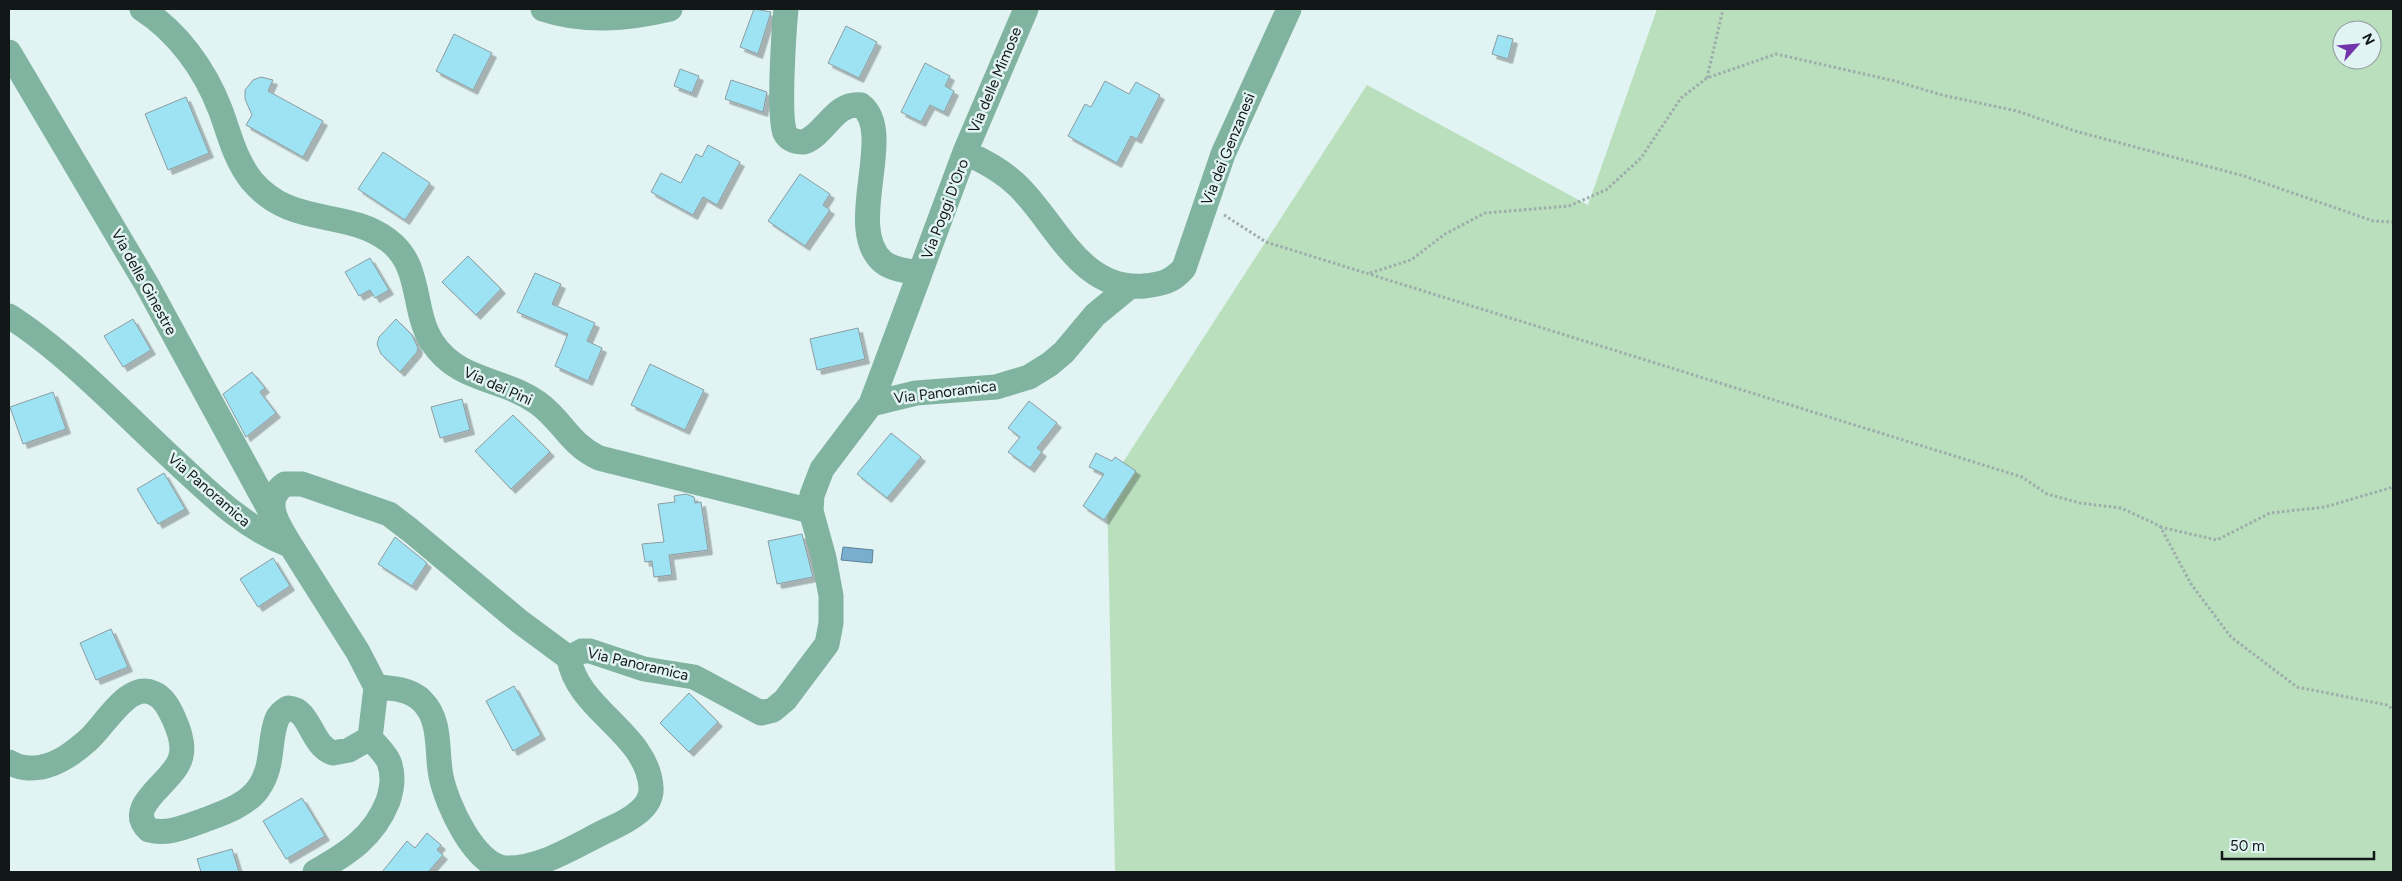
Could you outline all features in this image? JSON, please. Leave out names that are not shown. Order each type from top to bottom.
[{"type":"street","name":"Via dei Pini","points":[[142,9],[170,31],[193,60],[214,96],[238,160],[261,190],[273,200],[295,211],[372,230],[396,246],[412,272],[422,316],[431,340],[452,364],[478,378],[518,392],[536,402],[555,418],[578,446],[599,458],[811,511]]},
{"type":"street","points":[[543,9],[562,15],[595,19],[626,18],[670,9]]},
{"type":"street","name":"Via Poggi D'Oro","points":[[786,9],[782,112],[785,134],[790,139],[804,142],[816,135],[833,116],[847,106],[861,105],[866,110],[874,126],[868,216],[872,244],[884,263],[920,274],[965,152],[996,168],[1012,180],[1042,212],[1086,268],[1105,280],[1129,287],[1164,284]]},
{"type":"street","name":"Via delle Mimose","points":[[965,152],[1026,9]]},
{"type":"street","name":"Via dei Genzanesi","points":[[1164,284],[1174,279],[1184,268],[1223,154],[1289,9]]},
{"type":"street","name":"Via delle Ginestre","points":[[9,52],[129,254],[273,516]]},
{"type":"street","points":[[871,404],[920,274]]},
{"type":"street","name":"Via Panoramica","points":[[291,546],[273,516],[276,494],[279,488],[291,482],[302,484],[388,514],[410,530],[509,613],[570,658],[582,650],[598,652],[644,669],[694,677],[757,712],[767,713],[774,710],[785,700],[823,651],[830,634],[831,596],[824,558],[811,511],[813,487],[822,470],[871,404],[916,393],[996,387],[1029,377],[1064,352],[1095,315],[1129,287]]},
{"type":"street","name":"Via Panoramica","points":[[9,316],[65,361],[226,508],[262,534],[291,546]]},
{"type":"street","points":[[291,546],[358,652],[376,687],[370,738],[386,757],[392,774],[390,793],[383,814],[372,830],[356,846],[315,872]]},
{"type":"street","points":[[376,687],[397,689],[422,701],[430,712],[435,728],[444,786],[460,825],[479,852],[490,862],[505,868],[522,866],[554,856],[623,823],[641,810],[650,796],[650,783],[639,756],[580,686],[572,673],[570,658]]},
{"type":"street","points":[[9,762],[28,768],[58,762],[88,741],[127,698],[140,692],[154,693],[164,702],[173,718],[182,747],[181,756],[175,771],[145,802],[141,812],[143,822],[149,830],[165,832],[212,817],[253,794],[266,774],[277,718],[288,708],[299,712],[319,744],[333,753],[349,750],[370,738]]},
{"type":"path","points":[[1707,78],[1723,9]]},
{"type":"path","points":[[1368,274],[1411,260],[1445,234],[1485,213],[1569,206],[1606,190],[1641,158],[1681,98],[1707,78],[1776,54],[1895,81],[1942,95],[2017,111],[2075,131],[2244,176],[2373,220],[2393,222]]},
{"type":"path","points":[[1205,202],[1266,242],[2022,477],[2047,494],[2080,503],[2121,508],[2160,526],[2217,540],[2270,514],[2326,507],[2393,487]]},
{"type":"path","points":[[2160,526],[2191,584],[2231,637],[2297,687],[2387,705],[2393,709]]},
{"type":"green space","points":[[1657,9],[2393,9],[2393,872],[1115,872],[1107,487],[1367,85],[1588,205]]},
{"type":"water","points":[[843,547],[873,550],[872,563],[841,560]]},
{"type":"building","points":[[754,9],[771,12],[758,54],[740,47]]},
{"type":"building","points":[[846,26],[877,42],[859,78],[828,63]]},
{"type":"building","points":[[454,34],[492,53],[473,90],[436,71]]},
{"type":"building","points":[[1498,35],[1513,39],[1508,59],[1492,54]]},
{"type":"building","points":[[925,63],[950,76],[945,86],[954,91],[944,112],[930,105],[921,122],[901,112]]},
{"type":"building","points":[[680,69],[699,76],[692,93],[674,86]]},
{"type":"building","points":[[261,77],[273,80],[268,91],[323,121],[303,157],[246,125],[252,115],[245,99],[245,90],[253,80]]},
{"type":"building","points":[[731,80],[767,92],[763,112],[725,99]]},
{"type":"building","points":[[1105,81],[1129,94],[1136,82],[1160,95],[1137,139],[1131,136],[1117,163],[1068,136],[1085,104],[1091,107]]},
{"type":"building","points":[[186,97],[209,153],[168,170],[145,114]]},
{"type":"building","points":[[708,145],[740,162],[717,205],[703,197],[693,215],[651,192],[661,173],[681,183],[696,154],[702,157]]},
{"type":"building","points":[[383,152],[430,183],[405,220],[358,189]]},
{"type":"building","points":[[800,174],[830,194],[823,205],[830,210],[805,246],[768,221]]},
{"type":"building","points":[[468,256],[501,289],[476,315],[442,282]]},
{"type":"building","points":[[370,258],[389,290],[375,298],[370,290],[359,296],[345,272]]},
{"type":"building","points":[[535,273],[561,284],[552,304],[595,323],[587,341],[602,348],[588,381],[555,366],[568,334],[517,312]]},
{"type":"building","points":[[133,319],[151,350],[123,367],[104,336]]},
{"type":"building","points":[[396,319],[412,335],[418,348],[417,352],[400,372],[381,354],[377,344],[379,337]]},
{"type":"building","points":[[858,328],[865,359],[817,370],[810,339]]},
{"type":"building","points":[[650,364],[704,390],[685,430],[631,405]]},
{"type":"building","points":[[252,372],[265,388],[260,392],[276,413],[246,437],[223,394]]},
{"type":"building","points":[[53,392],[66,429],[23,444],[10,407]]},
{"type":"building","points":[[462,399],[470,430],[440,438],[431,407]]},
{"type":"building","points":[[1029,401],[1057,423],[1037,448],[1042,452],[1030,468],[1008,452],[1020,437],[1008,428]]},
{"type":"building","points":[[513,415],[550,452],[511,489],[475,451]]},
{"type":"building","points":[[891,433],[921,457],[887,498],[857,474]]},
{"type":"building","points":[[1096,453],[1112,461],[1115,457],[1136,471],[1104,520],[1083,506],[1104,474],[1089,467]]},
{"type":"building","points":[[164,473],[185,509],[158,524],[137,489]]},
{"type":"building","points":[[686,494],[694,497],[695,503],[701,502],[708,550],[669,555],[672,575],[654,577],[652,561],[645,562],[642,544],[664,542],[658,504],[675,502],[674,496]]},
{"type":"building","points":[[802,534],[813,577],[777,584],[768,541]]},
{"type":"building","points":[[395,537],[427,563],[412,586],[378,564]]},
{"type":"building","points":[[273,558],[290,586],[258,607],[240,579]]},
{"type":"building","points":[[111,629],[128,667],[96,680],[80,643]]},
{"type":"building","points":[[514,686],[541,735],[513,751],[486,701]]},
{"type":"building","points":[[689,693],[718,722],[689,752],[660,723]]},
{"type":"building","points":[[302,798],[325,836],[286,859],[263,821]]},
{"type":"building","points":[[427,833],[441,845],[437,850],[443,855],[428,872],[382,872],[407,841],[415,848]]},
{"type":"building","points":[[232,849],[239,872],[201,872],[197,859]]}]
